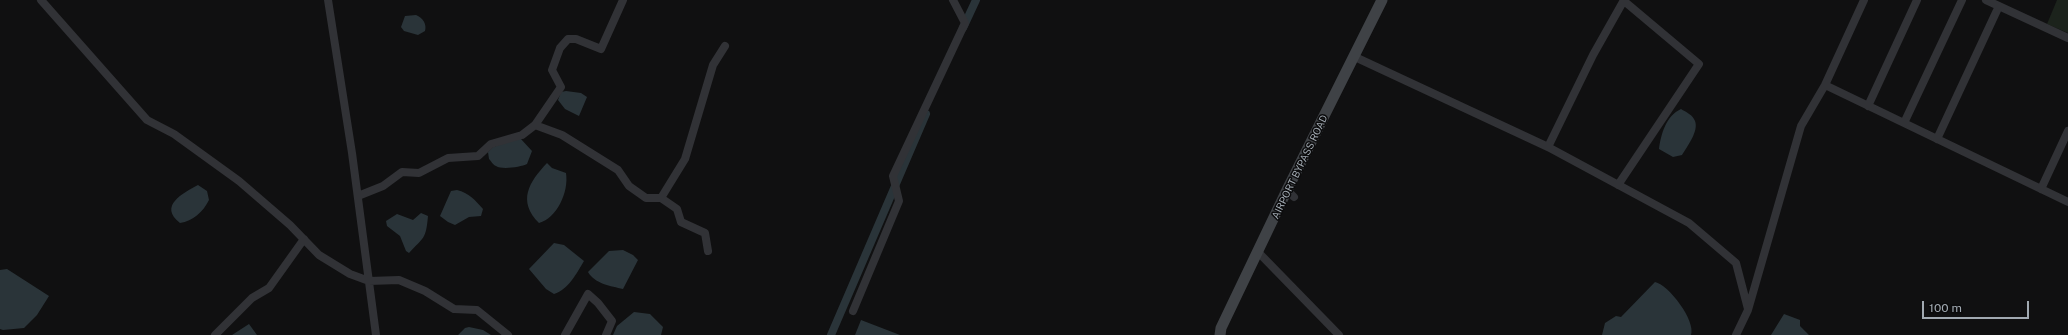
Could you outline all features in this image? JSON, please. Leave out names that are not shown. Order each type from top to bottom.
[{"type":"street","points":[[41,0],[147,120],[174,134],[240,181],[304,239],[319,255],[350,274],[369,281],[399,280],[425,291],[454,309],[477,310],[508,335]]},
{"type":"street","points":[[328,0],[358,196],[376,335]]},
{"type":"street","points":[[358,196],[383,186],[402,172],[419,173],[448,158],[478,156],[491,144],[522,135],[535,125],[561,87],[552,70],[560,48],[568,39],[576,38],[601,49],[623,0]]},
{"type":"street","points":[[853,311],[899,201],[893,176],[965,23],[953,0]]},
{"type":"street","name":"AIRPORT BYPASS ROAD","points":[[1220,335],[1221,328],[1291,194],[1382,0]]},
{"type":"street","points":[[1548,147],[1593,55],[1624,0],[1698,64],[1618,185]]},
{"type":"street","points":[[1736,335],[1748,310],[1801,126],[1825,85],[1864,0]]},
{"type":"street","points":[[1868,106],[1917,0]]},
{"type":"street","points":[[1904,123],[1962,0]]},
{"type":"street","points":[[1986,0],[2001,4],[2068,38]]},
{"type":"street","points":[[1937,139],[2001,4]]},
{"type":"street","points":[[661,198],[685,159],[713,65],[725,46]]},
{"type":"street","points":[[1355,57],[1548,147],[1689,224],[1736,263],[1748,310]]},
{"type":"street","points":[[1825,85],[2068,202]]},
{"type":"street","points":[[535,125],[562,135],[618,170],[629,186],[646,198],[661,198],[677,210],[681,222],[705,233],[708,251]]},
{"type":"street","points":[[2041,189],[2068,131]]},
{"type":"street","points":[[215,335],[252,298],[269,288],[304,239]]},
{"type":"street","points":[[1259,253],[1339,335]]},
{"type":"street","points":[[565,335],[588,294],[598,303],[612,321],[606,335]]},
{"type":"shaded area","points":[[2057,0],[2068,0],[2068,33],[2047,24]]},
{"type":"shaded area","points":[[416,15],[421,18],[425,24],[425,31],[418,35],[404,31],[401,27],[405,16]]},
{"type":"shaded area","points":[[566,91],[581,93],[587,97],[579,116],[565,109],[558,100],[561,92]]},
{"type":"shaded area","points":[[1681,109],[1693,117],[1696,125],[1692,139],[1682,155],[1673,157],[1659,149],[1660,143],[1668,121]]},
{"type":"shaded area","points":[[520,138],[532,151],[527,164],[503,168],[493,164],[489,159],[488,152],[493,147]]},
{"type":"shaded area","points":[[547,163],[552,168],[566,173],[566,188],[564,196],[556,210],[551,216],[539,223],[532,215],[528,207],[527,199],[528,192],[535,177]]},
{"type":"shaded area","points":[[198,185],[207,191],[209,200],[197,215],[185,222],[180,223],[171,211],[172,206],[180,196]]},
{"type":"shaded area","points":[[457,190],[472,197],[483,209],[481,216],[469,217],[455,225],[440,216],[451,191]]},
{"type":"shaded area","points":[[421,213],[428,216],[425,234],[409,253],[406,251],[400,236],[387,226],[386,221],[397,214],[413,220]]},
{"type":"shaded area","points":[[554,243],[564,245],[584,261],[568,285],[564,289],[554,294],[546,289],[529,269]]},
{"type":"shaded area","points":[[623,250],[633,255],[638,260],[623,289],[599,282],[588,272],[609,251]]},
{"type":"shaded area","points":[[7,269],[49,296],[37,315],[24,328],[0,329],[0,270]]},
{"type":"shaded area","points":[[1655,282],[1674,296],[1680,304],[1689,321],[1691,335],[1602,335],[1605,323],[1616,316],[1621,317]]},
{"type":"shaded area","points":[[634,312],[650,314],[663,327],[661,335],[613,335],[617,326]]},
{"type":"shaded area","points":[[1784,314],[1800,320],[1800,326],[1809,335],[1771,335]]},
{"type":"shaded area","points":[[861,320],[900,335],[855,335]]},
{"type":"shaded area","points":[[249,324],[257,335],[232,335]]},
{"type":"shaded area","points":[[469,327],[483,330],[491,335],[458,335],[465,328]]},
{"type":"waterway","points":[[963,28],[976,0]]},
{"type":"waterway","points":[[831,335],[926,114]]}]
